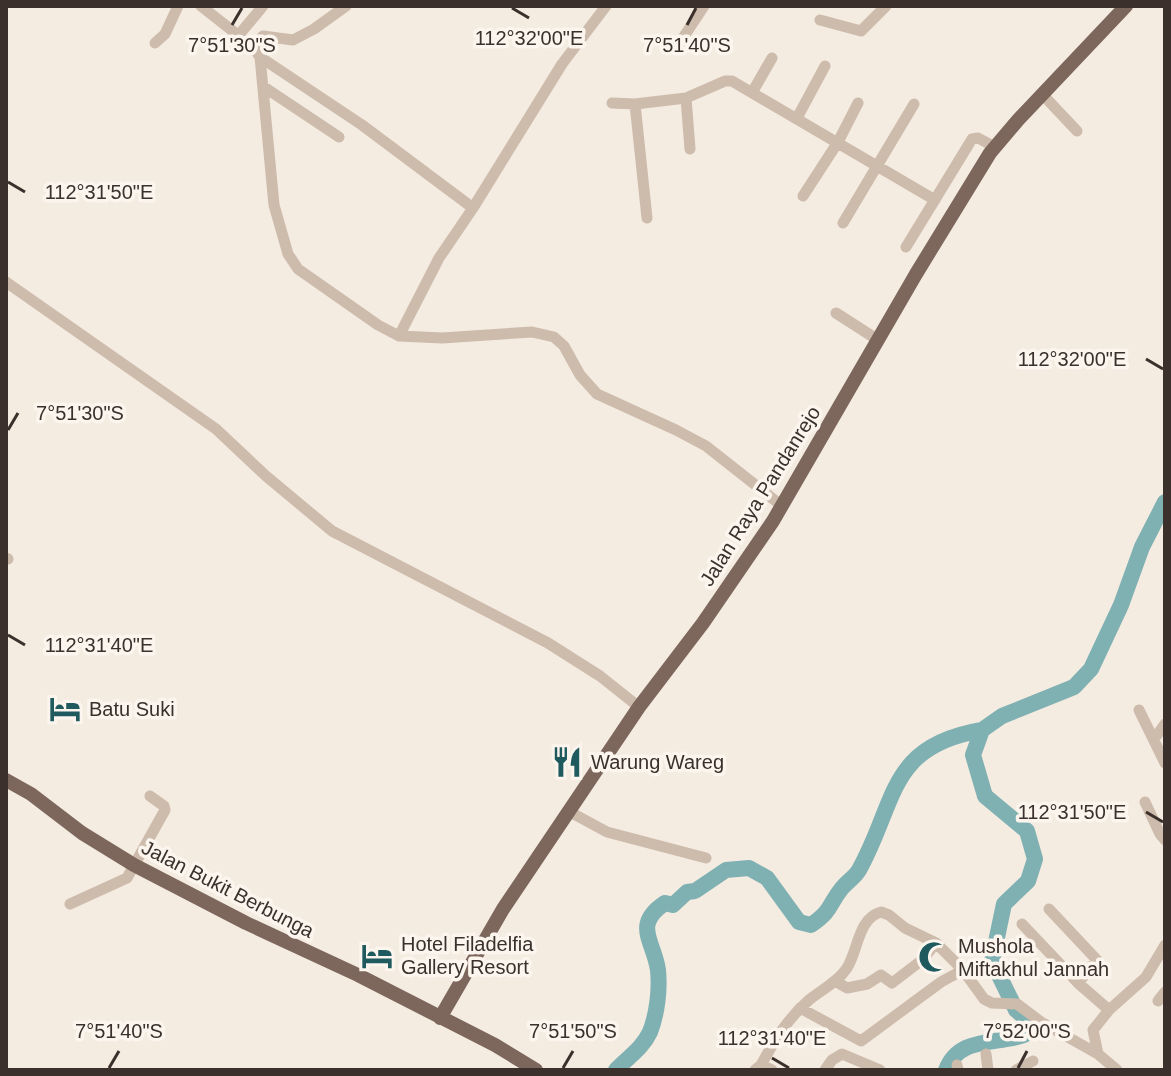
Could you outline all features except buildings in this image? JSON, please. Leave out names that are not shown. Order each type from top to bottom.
[{"type":"main road","name":"Jalan Raya Pandanrejo","points":[[440,1018],[503,909],[639,707],[703,623],[770,525],[995,147],[1126,6]]},
{"type":"main road","name":"Jalan Bukit Berbunga","points":[[6,780],[134,865],[440,1018],[536,1070]]},
{"type":"street","points":[[155,43],[165,34],[178,6]]},
{"type":"street","points":[[201,6],[256,52],[362,125],[473,208]]},
{"type":"street","points":[[238,36],[263,6]]},
{"type":"street","points":[[346,6],[293,40],[263,36],[256,52],[264,87],[274,205],[293,264],[378,325],[399,336],[442,338],[547,333],[564,346],[580,375],[597,394],[706,446],[782,506]]},
{"type":"street","points":[[399,336],[439,258],[562,64],[606,6]]},
{"type":"street","points":[[677,47],[704,6]]},
{"type":"street","points":[[820,20],[861,31],[886,6]]},
{"type":"street","points":[[753,91],[772,58]]},
{"type":"street","points":[[797,118],[825,66]]},
{"type":"street","points":[[612,103],[635,104],[686,98],[728,80],[753,91],[935,200]]},
{"type":"street","points":[[264,87],[339,137]]},
{"type":"street","points":[[1043,95],[1077,131]]},
{"type":"street","points":[[686,98],[690,149]]},
{"type":"street","points":[[803,196],[838,142],[858,103]]},
{"type":"street","points":[[635,104],[647,218]]},
{"type":"street","points":[[843,223],[914,104]]},
{"type":"street","points":[[906,247],[974,137],[995,147]]},
{"type":"street","points":[[6,282],[216,429],[332,531],[548,643],[600,676],[639,707]]},
{"type":"street","points":[[836,313],[878,340]]},
{"type":"street","points":[[1139,710],[1165,763]]},
{"type":"street","points":[[1154,739],[1165,724]]},
{"type":"street","points":[[70,904],[124,880],[165,810],[150,796]]},
{"type":"street","points":[[1145,802],[1165,840]]},
{"type":"street","points":[[570,812],[607,832],[706,858]]},
{"type":"street","points":[[1049,909],[1097,960],[1078,983]]},
{"type":"street","points":[[763,1068],[783,1028],[800,1008],[847,968],[857,949],[862,929],[874,914],[881,912],[936,943],[963,970],[984,999],[1017,1004],[1041,1022],[1098,1054],[1117,1070]]},
{"type":"street","points":[[1022,924],[1078,983],[1109,1010]]},
{"type":"street","points":[[835,981],[847,988],[867,984],[881,975],[892,983],[922,960],[936,943]]},
{"type":"street","points":[[1098,1054],[1093,1030],[1109,1010],[1146,977],[1165,945]]},
{"type":"street","points":[[800,1008],[861,1041],[963,970]]},
{"type":"street","points":[[825,1070],[832,1060],[842,1054],[880,1070]]},
{"type":"street","points":[[986,1054],[988,1070]]},
{"type":"street","points":[[1016,1070],[1033,1061]]},
{"type":"waterway","points":[[946,1070],[952,1059],[969,1047],[1024,1035],[1029,1021],[1016,1010],[992,961],[1004,904],[1028,881],[1035,859],[1027,831],[985,796],[973,755],[982,730],[1002,716],[1074,687],[1091,669],[1121,605],[1142,547],[1165,502]]},
{"type":"waterway","points":[[616,1070],[643,1043],[654,1018],[658,970],[647,926],[655,911],[665,903],[673,905],[687,892],[695,891],[726,870],[749,868],[767,878],[799,922],[811,925],[827,911],[842,888],[856,875],[899,780],[911,763],[928,749],[951,738],[982,730]]},
{"type":"place","name":"Batu Suki","points":[[65,709]]},
{"type":"place","name":"Warung Wareg","points":[[567,762]]},
{"type":"place","name":"Hotel Filadelfia Gallery Resort","points":[[377,956]]},
{"type":"place","name":"Mushola Miftakhul Jannah","points":[[934,957]]}]
